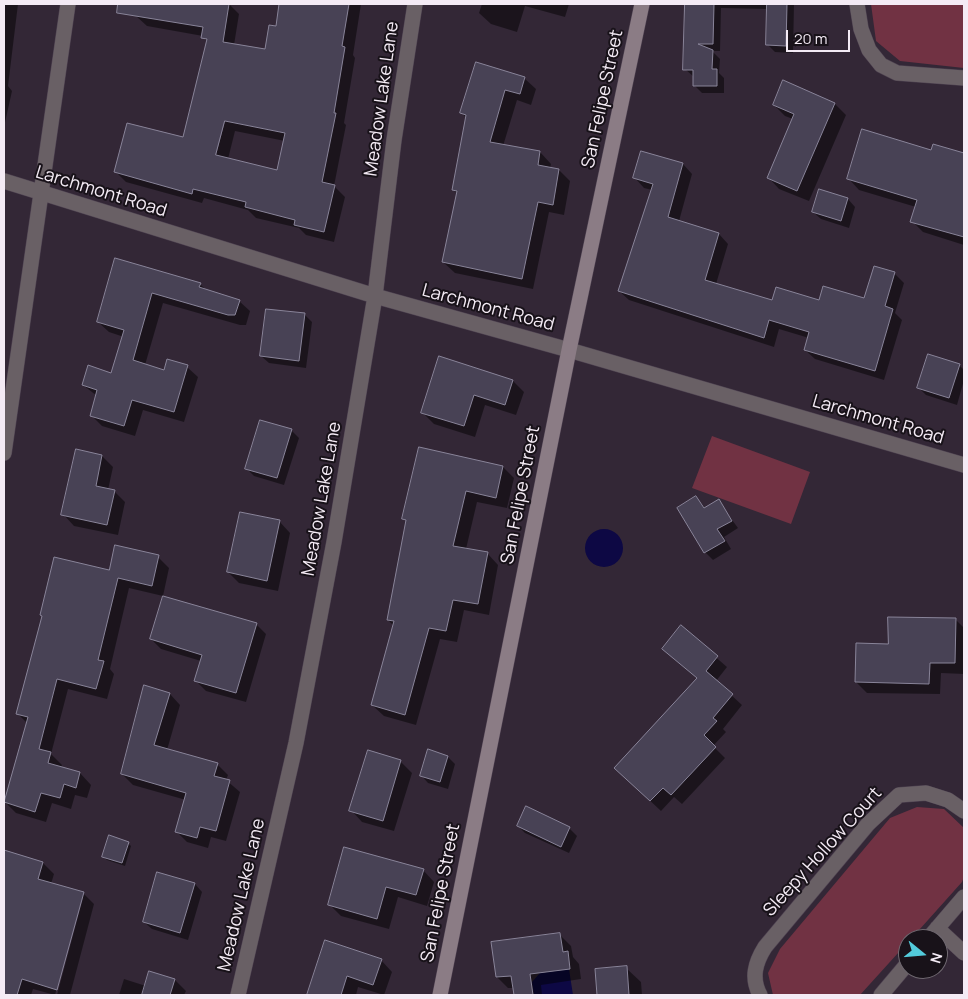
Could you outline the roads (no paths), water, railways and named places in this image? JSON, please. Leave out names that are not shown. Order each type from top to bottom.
[{"type":"main road","name":"San Felipe Street","points":[[440,995],[569,350],[642,4]]},
{"type":"street","points":[[4,453],[68,4]]},
{"type":"street","name":"Meadow Lake Lane","points":[[238,995],[296,743],[336,532],[375,296],[394,140],[415,4]]},
{"type":"street","points":[[857,4],[869,50],[881,65],[898,73],[964,78]]},
{"type":"street","name":"Larchmont Road","points":[[4,181],[375,296],[569,350],[964,466]]},
{"type":"street","name":"Sleepy Hollow Court","points":[[760,995],[755,986],[755,963],[765,947],[868,824],[899,795],[926,793],[948,800],[964,811]]},
{"type":"street","points":[[937,929],[964,897]]},
{"type":"street","points":[[948,943],[964,953]]},
{"type":"street","points":[[890,992],[898,979]]}]
